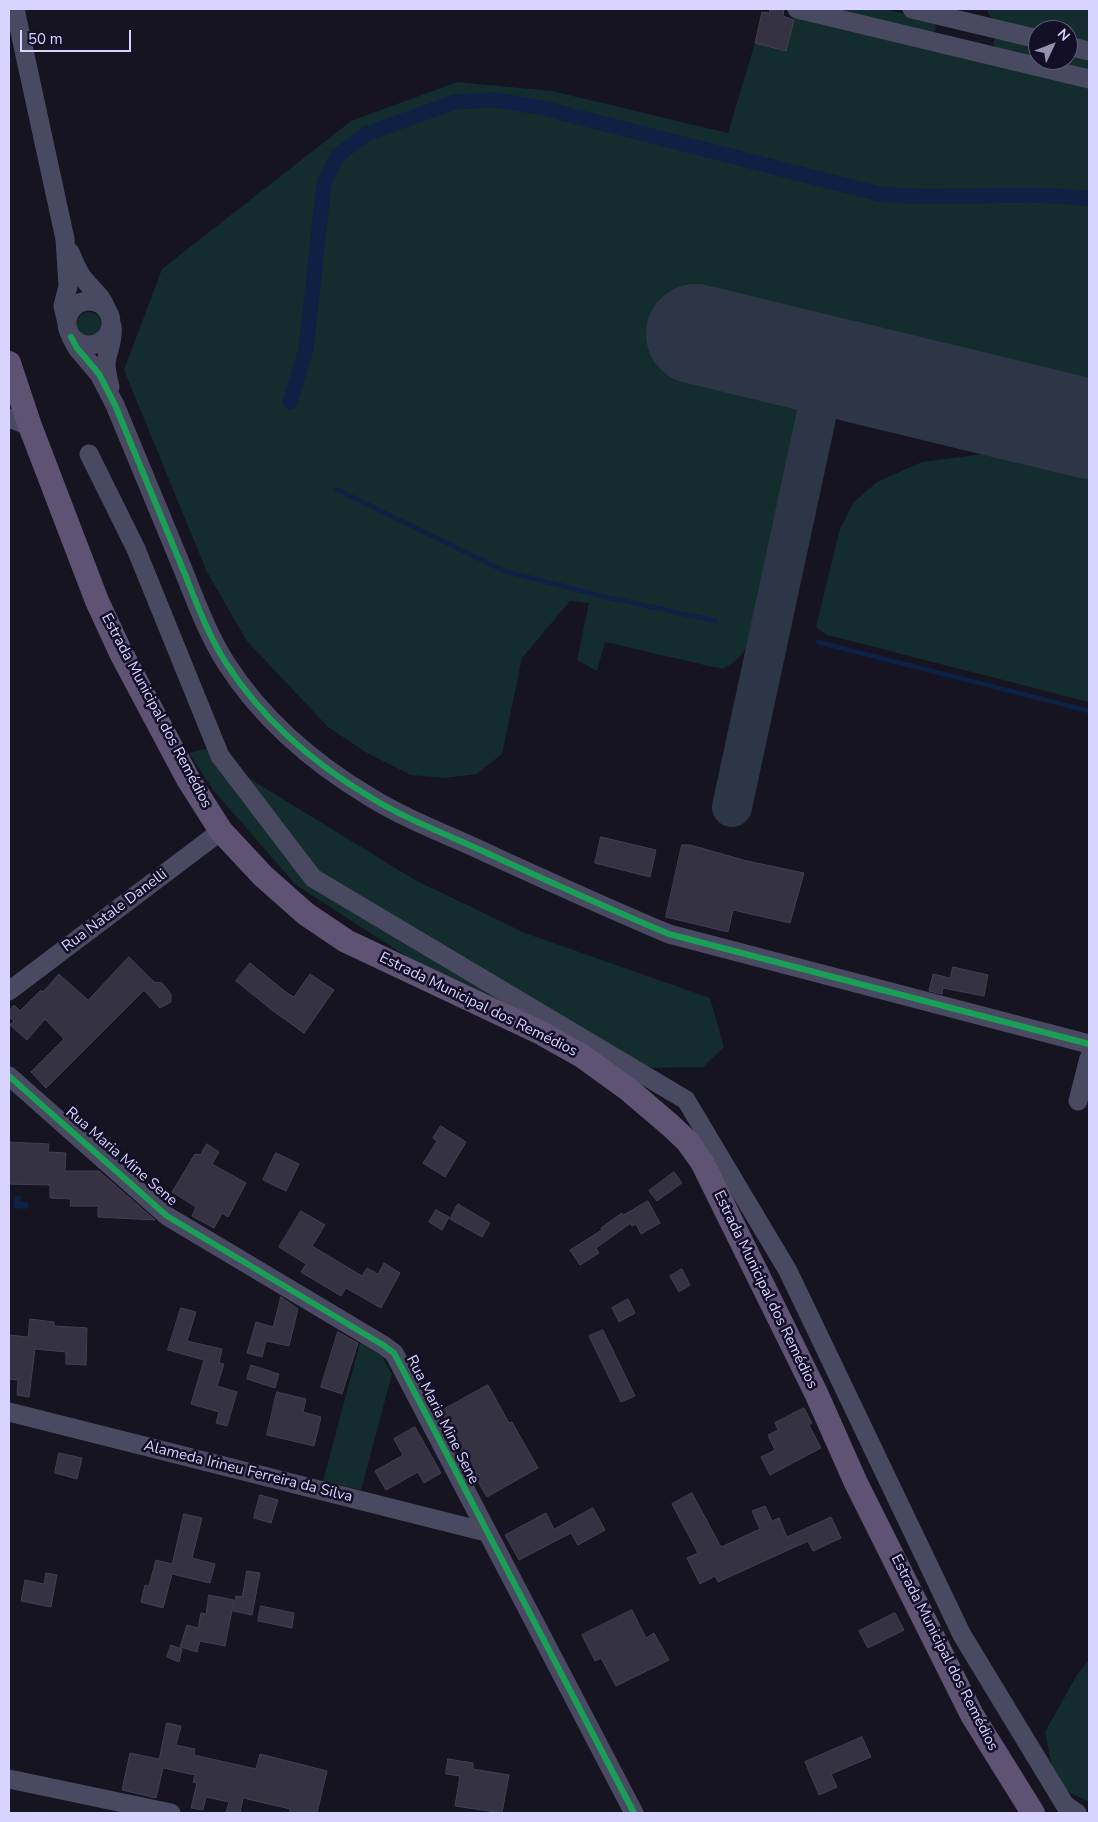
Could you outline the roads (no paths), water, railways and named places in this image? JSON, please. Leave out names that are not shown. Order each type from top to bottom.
[{"type":"main road","name":"Estrada Municipal dos Remédios","points":[[9,363],[19,422],[94,592],[122,653],[188,779],[221,831],[263,876],[299,908],[346,941],[541,1033],[582,1056],[629,1090],[687,1141],[702,1162],[816,1393],[856,1483],[972,1715],[1033,1813]]},
{"type":"street","points":[[15,9],[65,239],[68,286],[63,306],[69,330],[77,348],[99,374],[115,405],[206,626],[225,662],[250,696],[277,726],[307,754],[371,798],[611,910],[669,934],[1089,1044]]},
{"type":"street","points":[[797,9],[1089,79]]},
{"type":"street","points":[[912,9],[972,16],[1028,36]]},
{"type":"street","points":[[964,49],[972,16]]},
{"type":"street","points":[[65,239],[77,270],[84,280],[100,295],[110,317],[113,335],[106,370],[115,405]]},
{"type":"street","points":[[84,302],[98,303],[110,317],[108,335],[97,344],[83,345],[76,342],[69,330],[72,309],[84,302]]},
{"type":"street","points":[[89,454],[136,549],[220,756],[313,878],[686,1100],[788,1271],[962,1635],[1065,1805],[1076,1813]]},
{"type":"street","name":"Rua Natale Danelli","points":[[9,991],[221,831]]},
{"type":"street","points":[[1078,1101],[1089,1058]]},
{"type":"street","name":"Rua Maria Mine Sene","points":[[9,1076],[167,1216],[384,1345],[394,1353],[634,1813]]},
{"type":"street","name":"Alameda Irineu Ferreira da Silva","points":[[9,1412],[486,1532]]},
{"type":"street","points":[[9,1779],[171,1813]]},
{"type":"water","points":[[15,1196],[21,1196],[20,1201],[28,1202],[28,1209],[13,1208]]},
{"type":"waterway","points":[[290,402],[306,349],[324,183],[337,156],[366,134],[455,102],[495,100],[539,107],[879,194],[905,196],[1037,195],[1089,199]]},
{"type":"waterway","points":[[336,489],[504,571],[606,597],[716,621]]},
{"type":"waterway","points":[[818,642],[1089,711]]}]
